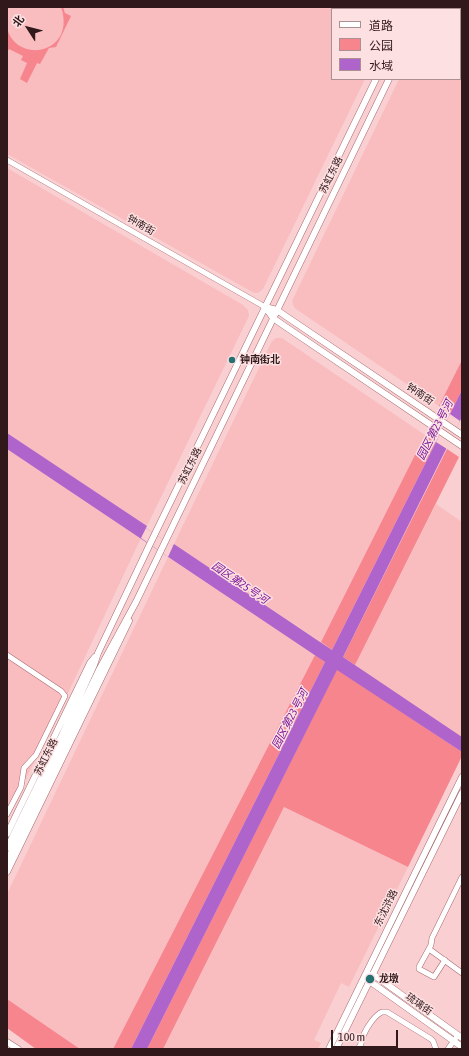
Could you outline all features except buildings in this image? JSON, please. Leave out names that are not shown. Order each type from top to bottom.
[{"type":"main road","name":"苏虹东路","points":[[7,861],[10,846],[154,534],[376,80]]},
{"type":"main road","name":"苏虹东路","points":[[10,846],[99,670],[136,602],[389,80]]},
{"type":"main road","name":"钟南街","points":[[265,307],[277,310],[462,435]]},
{"type":"main road","name":"钟南街","points":[[265,307],[274,318],[462,446]]},
{"type":"main road","points":[[7,872],[129,621],[136,602]]},
{"type":"main road","points":[[7,834],[90,663],[98,653]]},
{"type":"main road","name":"东沈浒路","points":[[329,1049],[462,777]]},
{"type":"main road","name":"东沈浒路","points":[[336,1049],[374,975],[462,793]]},
{"type":"main road","points":[[364,976],[374,975]]},
{"type":"main road","name":"琉璃街","points":[[374,975],[460,1036]]},
{"type":"main road","name":"琉璃街","points":[[364,976],[370,982],[462,1047]]},
{"type":"main road","points":[[7,1042],[18,1049]]},
{"type":"street","name":"钟南街","points":[[7,160],[265,307]]},
{"type":"street","points":[[7,655],[61,690],[65,696],[36,755],[24,768],[21,787],[7,814]]},
{"type":"street","points":[[445,960],[434,977],[421,971],[419,967],[429,949],[432,938],[462,877]]},
{"type":"street","points":[[429,949],[462,973]]},
{"type":"street","points":[[358,1049],[370,1024],[379,1013],[384,1012],[433,1041],[436,1049]]},
{"type":"street","points":[[448,1049],[460,1036]]},
{"type":"shaded area","points":[[7,7],[400,7],[331,8],[331,80],[365,80],[263,289],[258,293],[254,293],[7,154]]},
{"type":"shaded area","points":[[462,18],[462,360],[439,406],[296,309],[292,301],[399,80],[461,80]]},
{"type":"shaded area","points":[[7,168],[243,305],[248,310],[249,316],[147,526],[7,433]]},
{"type":"shaded area","points":[[276,338],[282,338],[425,435],[321,642],[174,544],[272,341]]},
{"type":"shaded area","points":[[7,449],[141,538],[68,693],[7,817]]},
{"type":"shaded area","points":[[436,504],[462,522],[462,737],[355,665]]},
{"type":"shaded area","points":[[168,557],[315,655],[113,1049],[80,1049],[7,999],[7,894]]},
{"type":"shaded area","points":[[284,807],[408,867],[349,987],[341,983],[314,1040],[321,1043],[318,1049],[163,1049]]},
{"type":"green space","points":[[61,7],[63,7],[65,13],[71,16],[56,47],[49,48],[40,64],[37,63],[27,83],[20,79],[27,63],[21,60],[23,56],[9,49],[7,52],[7,28],[13,40],[21,47],[32,50],[43,49],[53,44],[61,35],[64,23]]},
{"type":"green space","points":[[462,360],[462,390],[450,414],[439,406]]},
{"type":"green space","points":[[425,435],[436,442],[332,650],[321,642]]},
{"type":"green space","points":[[447,449],[459,457],[355,665],[343,657]]},
{"type":"green space","points":[[315,655],[325,662],[131,1049],[113,1049]]},
{"type":"green space","points":[[337,669],[462,752],[462,756],[408,867],[284,807],[163,1049],[147,1049]]},
{"type":"green space","points":[[7,999],[80,1049],[36,1049],[7,1028]]},
{"type":"water","points":[[462,390],[462,417],[343,657],[462,737],[462,752],[337,670],[147,1049],[131,1049],[325,662],[7,449],[7,433],[147,526],[146,528],[171,545],[173,546],[174,544],[332,650]]},
{"type":"pier","points":[[450,414],[460,421],[447,449],[436,442]]},
{"type":"pier","points":[[146,528],[173,546],[168,557],[141,538]]},
{"type":"place","name":"钟南街北","points":[[232,360]]},
{"type":"place","name":"龙墩","points":[[370,979]]},
{"type":"water label","name":"园区第23号河","points":[[435,430]]},
{"type":"water label","name":"园区第25号河","points":[[240,583]]},
{"type":"water label","name":"园区第23号河","points":[[290,719]]}]
